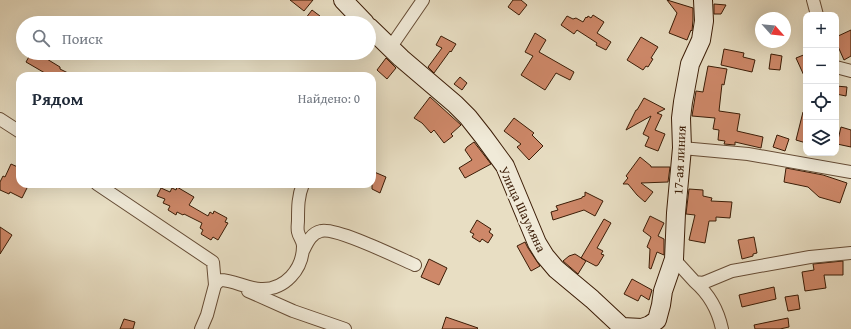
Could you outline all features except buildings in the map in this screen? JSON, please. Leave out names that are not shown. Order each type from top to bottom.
[{"type":"street","points":[[343,0],[358,16]]},
{"type":"street","points":[[390,48],[423,0]]},
{"type":"street","name":"17-ая линия","points":[[657,324],[662,305],[663,291],[674,259],[676,213],[682,148],[681,118],[690,64],[701,40],[704,21],[703,0]]},
{"type":"street","points":[[813,0],[816,12]]},
{"type":"street","name":"Улица Шаумяна","points":[[376,34],[468,117],[505,166],[536,243],[556,269],[592,299],[623,328],[642,328],[657,324]]},
{"type":"street","points":[[839,68],[851,71]]},
{"type":"street","points":[[0,119],[16,129]]},
{"type":"street","points":[[682,148],[748,154],[851,172]]},
{"type":"street","points":[[103,188],[213,262],[215,285],[207,315],[201,329]]},
{"type":"street","points":[[302,188],[297,204],[298,232],[303,244],[303,251]]},
{"type":"street","points":[[215,285],[220,280],[225,280],[261,290],[271,289],[281,284],[294,274],[303,251],[312,236],[322,230],[354,239],[415,265]]},
{"type":"street","points":[[695,282],[704,283],[732,271],[793,260],[851,253]]},
{"type":"street","points":[[674,259],[702,288],[713,302],[720,318],[722,329]]},
{"type":"street","points":[[713,279],[711,284],[713,302]]},
{"type":"street","points":[[238,283],[248,291],[293,311],[345,329]]}]
